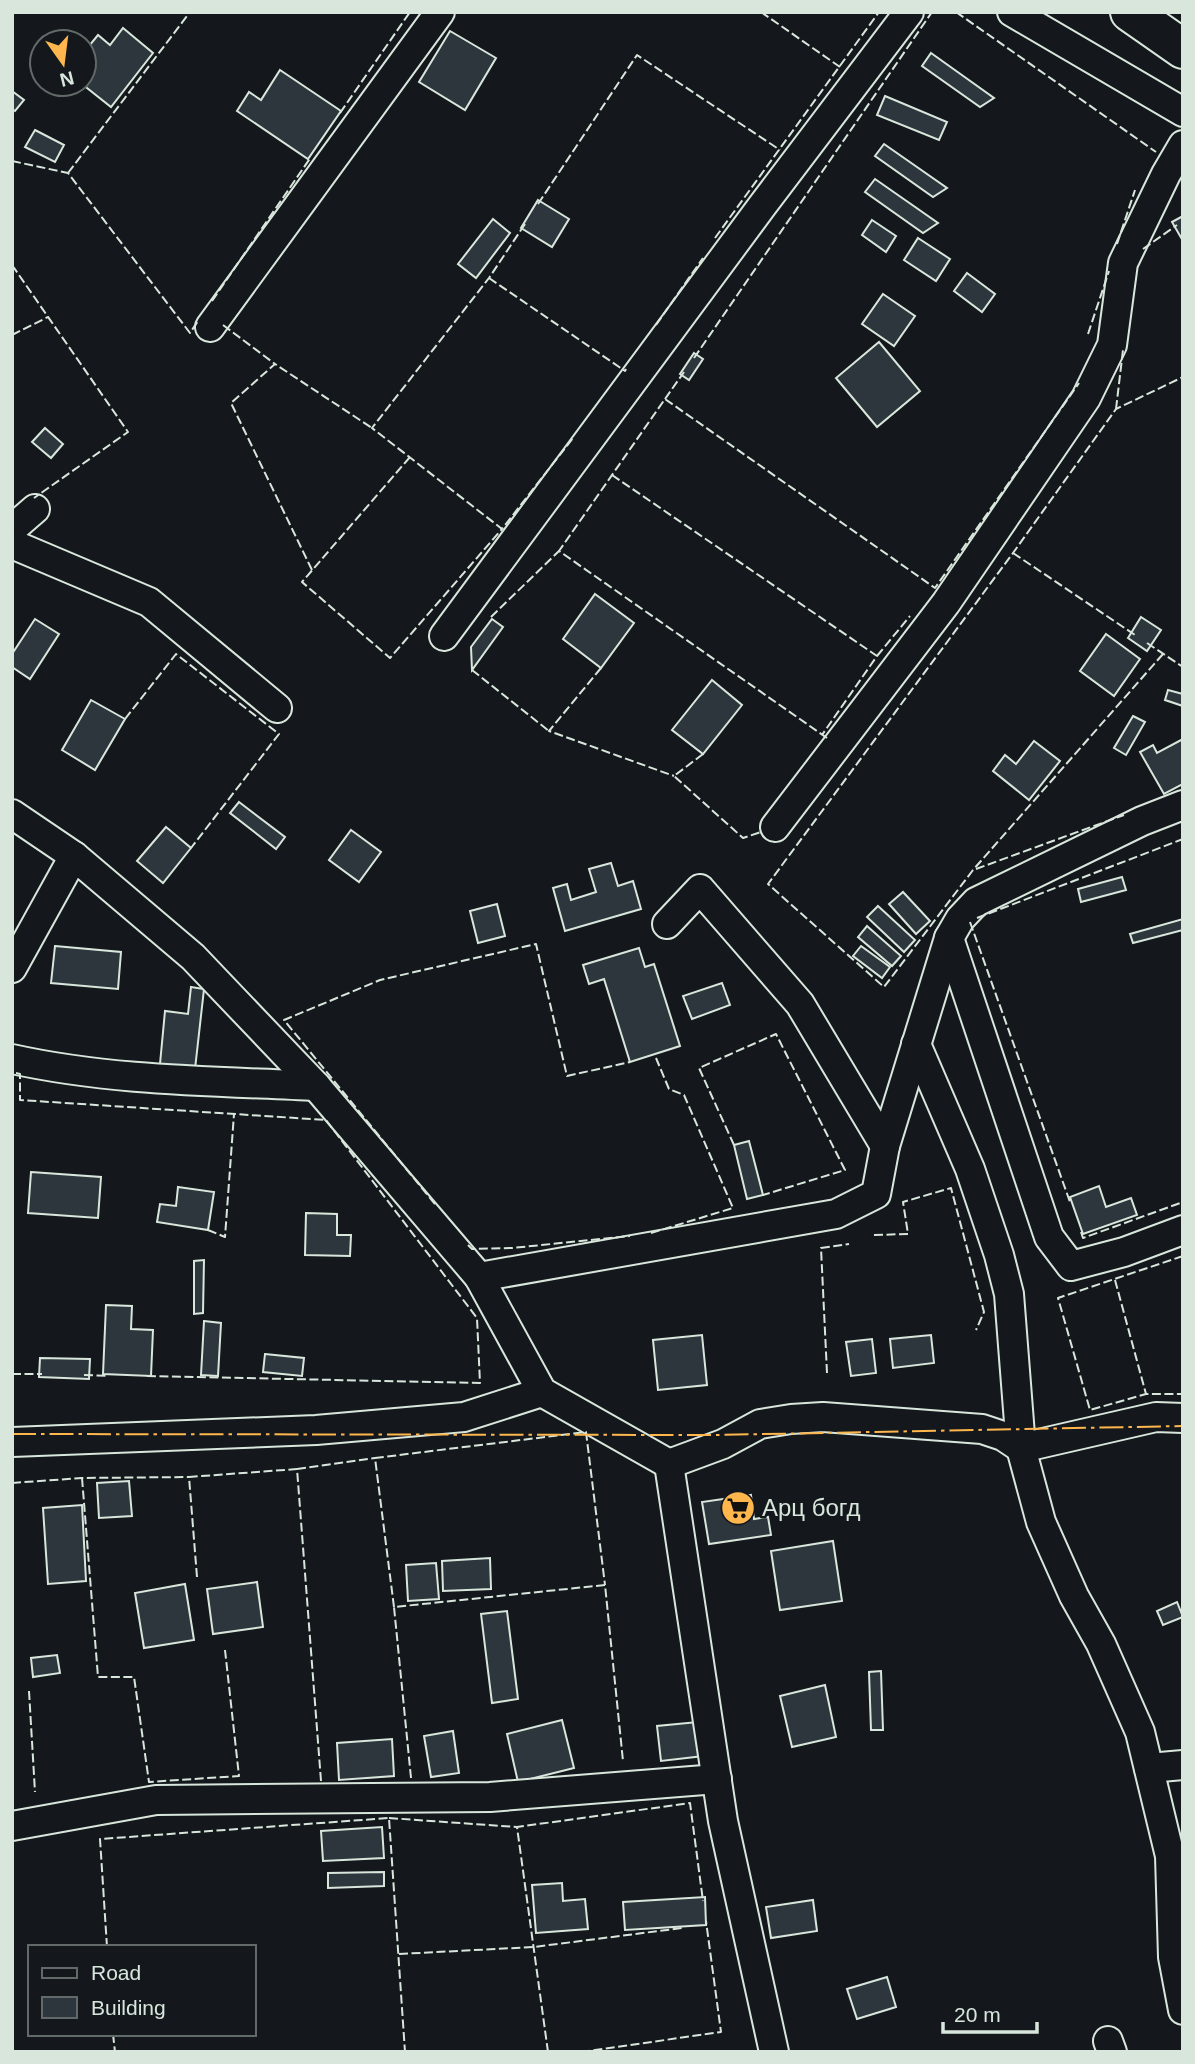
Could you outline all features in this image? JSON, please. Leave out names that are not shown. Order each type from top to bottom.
[{"type":"main road","points":[[1130,12],[1183,49]]},
{"type":"street","points":[[210,327],[440,12]]},
{"type":"street","points":[[444,636],[909,12]]},
{"type":"street","points":[[1012,12],[1183,112]]},
{"type":"street","points":[[775,827],[946,603],[1086,398],[1112,345],[1123,263],[1183,145]]},
{"type":"street","points":[[12,529],[35,509]]},
{"type":"street","points":[[12,544],[149,602],[277,708]]},
{"type":"street","points":[[479,1277],[836,1214],[876,1194],[885,1146],[916,1044],[949,938],[960,919],[976,902],[1142,821],[1183,805]]},
{"type":"street","points":[[12,814],[74,856],[192,957],[316,1086],[479,1277],[542,1392],[669,1464],[723,1444],[760,1424],[823,1417],[982,1429],[1003,1436],[1021,1448],[1156,1417],[1183,1418]]},
{"type":"street","points":[[12,968],[74,856]]},
{"type":"street","points":[[667,924],[700,889],[800,1004],[885,1146]]},
{"type":"street","points":[[949,938],[1049,1237],[1071,1266],[1124,1252],[1183,1230]]},
{"type":"street","points":[[916,1044],[970,1169],[999,1255],[1009,1294],[1021,1448],[1041,1522],[1074,1596],[1101,1644],[1140,1732],[1170,1856],[1172,1957],[1183,2010]]},
{"type":"street","points":[[12,1059],[157,1079],[316,1086]]},
{"type":"street","points":[[12,1442],[316,1430],[464,1417],[542,1392]]},
{"type":"street","points":[[669,1464],[723,1821],[774,2052]]},
{"type":"street","points":[[1149,1768],[1183,1765]]},
{"type":"street","points":[[12,1826],[156,1800],[490,1797],[717,1779]]},
{"type":"building","points":[[123,28],[153,53],[111,107],[98,97],[98,35],[110,45]]},
{"type":"building","points":[[450,31],[496,58],[465,110],[419,82]]},
{"type":"building","points":[[931,53],[994,98],[980,107],[922,66]]},
{"type":"building","points":[[280,70],[341,111],[308,159],[237,111],[249,92],[261,100]]},
{"type":"building","points":[[12,91],[24,100],[15,111],[12,109]]},
{"type":"building","points":[[885,96],[947,122],[939,140],[877,115]]},
{"type":"building","points":[[35,130],[64,145],[55,162],[25,147]]},
{"type":"building","points":[[884,144],[947,188],[933,197],[875,156]]},
{"type":"building","points":[[875,179],[938,223],[923,233],[865,192]]},
{"type":"building","points":[[538,200],[569,219],[552,247],[521,228]]},
{"type":"building","points":[[1183,216],[1183,241],[1172,222]]},
{"type":"building","points":[[493,219],[510,233],[476,278],[458,264]]},
{"type":"building","points":[[872,220],[896,236],[886,252],[862,235]]},
{"type":"building","points":[[918,238],[950,259],[936,281],[904,260]]},
{"type":"building","points":[[967,273],[995,294],[982,312],[954,291]]},
{"type":"building","points":[[883,294],[915,316],[894,346],[862,324]]},
{"type":"building","points":[[879,342],[920,391],[877,427],[836,378]]},
{"type":"building","points":[[694,353],[703,359],[689,380],[680,374]]},
{"type":"building","points":[[45,428],[63,444],[51,458],[32,442]]},
{"type":"building","points":[[595,594],[634,623],[601,668],[563,639]]},
{"type":"building","points":[[1141,617],[1161,630],[1147,651],[1128,638]]},
{"type":"building","points":[[35,619],[59,634],[30,679],[12,667],[12,654]]},
{"type":"building","points":[[492,619],[503,627],[472,670],[471,647]]},
{"type":"building","points":[[1106,634],[1140,659],[1114,696],[1080,671]]},
{"type":"building","points":[[712,680],[742,705],[703,754],[672,730]]},
{"type":"building","points":[[1168,690],[1183,694],[1183,706],[1165,700]]},
{"type":"building","points":[[91,700],[125,719],[95,770],[62,750]]},
{"type":"building","points":[[1133,716],[1145,722],[1126,755],[1114,748]]},
{"type":"building","points":[[1183,739],[1183,784],[1164,794],[1140,752],[1153,745],[1157,753]]},
{"type":"building","points":[[1034,741],[1060,761],[1029,800],[993,771],[1005,755],[1016,764]]},
{"type":"building","points":[[239,802],[285,837],[276,849],[230,813]]},
{"type":"building","points":[[166,827],[191,848],[163,883],[137,861]]},
{"type":"building","points":[[351,830],[381,852],[359,882],[329,860]]},
{"type":"building","points":[[611,863],[618,886],[633,881],[641,909],[565,931],[553,888],[567,884],[571,900],[596,892],[589,869]]},
{"type":"building","points":[[1122,877],[1126,890],[1081,902],[1078,889]]},
{"type":"building","points":[[903,892],[930,921],[916,934],[889,904]]},
{"type":"building","points":[[497,904],[505,936],[478,943],[470,911]]},
{"type":"building","points":[[878,906],[915,940],[904,952],[867,917]]},
{"type":"building","points":[[1183,919],[1183,930],[1133,943],[1130,934]]},
{"type":"building","points":[[867,926],[901,956],[892,966],[858,937]]},
{"type":"building","points":[[55,946],[121,952],[118,989],[51,983]]},
{"type":"building","points":[[861,946],[890,967],[882,978],[853,956]]},
{"type":"building","points":[[639,948],[645,967],[654,964],[680,1046],[630,1062],[604,979],[589,984],[583,965]]},
{"type":"building","points":[[722,983],[730,1005],[692,1019],[683,996]]},
{"type":"building","points":[[191,987],[204,989],[195,1069],[160,1064],[165,1011],[188,1014]]},
{"type":"building","points":[[749,1141],[763,1195],[747,1199],[734,1145]]},
{"type":"building","points":[[31,1172],[101,1177],[98,1218],[28,1213]]},
{"type":"building","points":[[1099,1186],[1106,1207],[1131,1198],[1137,1215],[1083,1234],[1070,1197]]},
{"type":"building","points":[[178,1187],[214,1192],[208,1230],[157,1222],[160,1204],[176,1206]]},
{"type":"building","points":[[306,1213],[337,1214],[337,1235],[351,1235],[350,1256],[305,1255]]},
{"type":"building","points":[[204,1260],[203,1313],[194,1314],[194,1261]]},
{"type":"building","points":[[106,1305],[132,1306],[131,1329],[153,1330],[151,1376],[103,1374]]},
{"type":"building","points":[[204,1321],[221,1323],[218,1376],[201,1375]]},
{"type":"building","points":[[702,1335],[707,1385],[658,1390],[653,1340]]},
{"type":"building","points":[[931,1335],[934,1363],[893,1368],[890,1339]]},
{"type":"building","points":[[872,1339],[876,1373],[851,1376],[846,1342]]},
{"type":"building","points":[[265,1354],[304,1358],[302,1376],[263,1372]]},
{"type":"building","points":[[40,1358],[90,1359],[89,1379],[39,1377]]},
{"type":"building","points":[[129,1481],[132,1516],[99,1518],[97,1483]]},
{"type":"building","points":[[751,1495],[754,1519],[768,1517],[771,1535],[709,1544],[702,1502]]},
{"type":"building","points":[[82,1505],[86,1581],[48,1584],[43,1508]]},
{"type":"building","points":[[833,1541],[842,1601],[780,1610],[771,1551]]},
{"type":"building","points":[[490,1558],[491,1589],[443,1591],[442,1561]]},
{"type":"building","points":[[436,1563],[439,1599],[408,1601],[406,1565]]},
{"type":"building","points":[[257,1582],[263,1627],[213,1634],[207,1589]]},
{"type":"building","points":[[185,1584],[194,1640],[144,1648],[135,1593]]},
{"type":"building","points":[[1177,1602],[1183,1617],[1163,1625],[1157,1611]]},
{"type":"building","points":[[507,1611],[518,1699],[492,1703],[481,1614]]},
{"type":"building","points":[[57,1655],[60,1673],[33,1677],[31,1658]]},
{"type":"building","points":[[881,1671],[883,1730],[871,1730],[869,1672]]},
{"type":"building","points":[[825,1685],[836,1737],[792,1747],[780,1696]]},
{"type":"building","points":[[562,1720],[574,1768],[518,1782],[507,1734]]},
{"type":"building","points":[[708,1721],[712,1755],[661,1761],[657,1726]]},
{"type":"building","points":[[453,1731],[459,1773],[431,1777],[424,1736]]},
{"type":"building","points":[[392,1739],[394,1776],[339,1780],[337,1743]]},
{"type":"building","points":[[382,1827],[384,1858],[323,1861],[321,1831]]},
{"type":"building","points":[[384,1872],[384,1886],[328,1888],[328,1873]]},
{"type":"building","points":[[562,1883],[563,1901],[585,1899],[588,1929],[536,1933],[532,1885]]},
{"type":"building","points":[[705,1897],[706,1925],[625,1930],[623,1902]]},
{"type":"building","points":[[813,1900],[817,1931],[771,1938],[766,1907]]},
{"type":"building","points":[[887,1977],[896,2007],[857,2019],[847,1989]]},
{"type":"fence","points":[[68,173],[190,12]]},
{"type":"fence","points":[[340,113],[410,12]]},
{"type":"fence","points":[[761,12],[840,67]]},
{"type":"fence","points":[[715,238],[879,12]]},
{"type":"fence","points":[[694,358],[932,12]]},
{"type":"fence","points":[[956,12],[1156,152]]},
{"type":"fence","points":[[538,204],[637,55],[780,150]]},
{"type":"fence","points":[[212,301],[311,157]]},
{"type":"fence","points":[[12,161],[68,173],[190,333],[198,321]]},
{"type":"fence","points":[[1117,244],[1135,190]]},
{"type":"fence","points":[[525,224],[489,278],[372,428],[502,529],[573,438]]},
{"type":"fence","points":[[1143,249],[1177,225]]},
{"type":"fence","points":[[656,325],[703,258]]},
{"type":"fence","points":[[12,265],[128,432],[34,498]]},
{"type":"fence","points":[[1088,334],[1109,271]]},
{"type":"fence","points":[[489,278],[625,371],[626,369]]},
{"type":"fence","points":[[12,335],[48,317]]},
{"type":"fence","points":[[223,325],[275,364]]},
{"type":"fence","points":[[1116,409],[1123,350]]},
{"type":"fence","points":[[312,570],[231,403],[275,364],[372,428]]},
{"type":"fence","points":[[665,399],[684,372]]},
{"type":"fence","points":[[1163,654],[973,870],[884,987],[768,884],[1116,409],[1183,377]]},
{"type":"fence","points":[[827,738],[559,551],[665,399],[935,588],[1079,383]]},
{"type":"fence","points":[[410,457],[302,582],[390,658],[502,529]]},
{"type":"fence","points":[[612,475],[877,656],[822,735]]},
{"type":"fence","points":[[491,617],[559,551]]},
{"type":"fence","points":[[1013,553],[1135,635]]},
{"type":"fence","points":[[877,656],[910,616]]},
{"type":"fence","points":[[1147,643],[1183,667]]},
{"type":"fence","points":[[125,719],[176,654],[279,734],[191,848]]},
{"type":"fence","points":[[601,668],[549,731],[674,776]]},
{"type":"fence","points":[[472,670],[549,731]]},
{"type":"fence","points":[[703,754],[674,776],[743,838],[761,832]]},
{"type":"fence","points":[[976,869],[1124,815]]},
{"type":"fence","points":[[977,918],[1183,839]]},
{"type":"fence","points":[[12,855],[12,861]]},
{"type":"fence","points":[[970,922],[1070,1202]]},
{"type":"fence","points":[[435,1204],[284,1020],[380,980],[536,944],[567,1076],[630,1062]]},
{"type":"fence","points":[[734,1145],[699,1068],[776,1034],[845,1170],[763,1195]]},
{"type":"fence","points":[[651,1233],[733,1208],[684,1095],[669,1089],[656,1058]]},
{"type":"fence","points":[[16,1073],[20,1074],[20,1100],[326,1120],[477,1318],[480,1383],[147,1376]]},
{"type":"fence","points":[[208,1230],[225,1237],[234,1114]]},
{"type":"fence","points":[[874,1235],[908,1234],[903,1202],[951,1188],[984,1312],[976,1330]]},
{"type":"fence","points":[[1081,1232],[1083,1238],[1183,1202]]},
{"type":"fence","points":[[468,1245],[472,1249],[512,1248],[630,1236]]},
{"type":"fence","points":[[827,1373],[821,1248],[849,1244]]},
{"type":"fence","points":[[1183,1256],[1058,1298],[1090,1410],[1146,1394],[1183,1394]]},
{"type":"fence","points":[[1115,1280],[1146,1394]]},
{"type":"fence","points":[[12,1374],[42,1374]]},
{"type":"fence","points":[[84,1375],[109,1376]]},
{"type":"fence","points":[[394,1607],[375,1458],[586,1432],[605,1585]]},
{"type":"fence","points":[[297,1469],[375,1458]]},
{"type":"fence","points":[[197,1577],[189,1477],[297,1469],[321,1781]]},
{"type":"fence","points":[[12,1483],[82,1478],[189,1477]]},
{"type":"fence","points":[[82,1478],[98,1677],[134,1677],[149,1782],[239,1776],[225,1650]]},
{"type":"fence","points":[[411,1778],[394,1607],[605,1585],[623,1761]]},
{"type":"fence","points":[[29,1691],[35,1792]]},
{"type":"fence","points":[[548,2052],[517,1827],[690,1803],[703,1901]]},
{"type":"fence","points":[[389,1818],[517,1827]]},
{"type":"fence","points":[[107,1945],[100,1839],[389,1818],[405,2052]]},
{"type":"fence","points":[[581,2052],[721,2032],[706,1921]]},
{"type":"fence","points":[[399,1954],[534,1947],[682,1928]]},
{"type":"fence","points":[[113,2036],[115,2052]]},
{"type":"power","points":[[12,1434],[716,1435],[1183,1426]]},
{"type":"place","name":"Арц богд","points":[[738,1508]]}]
